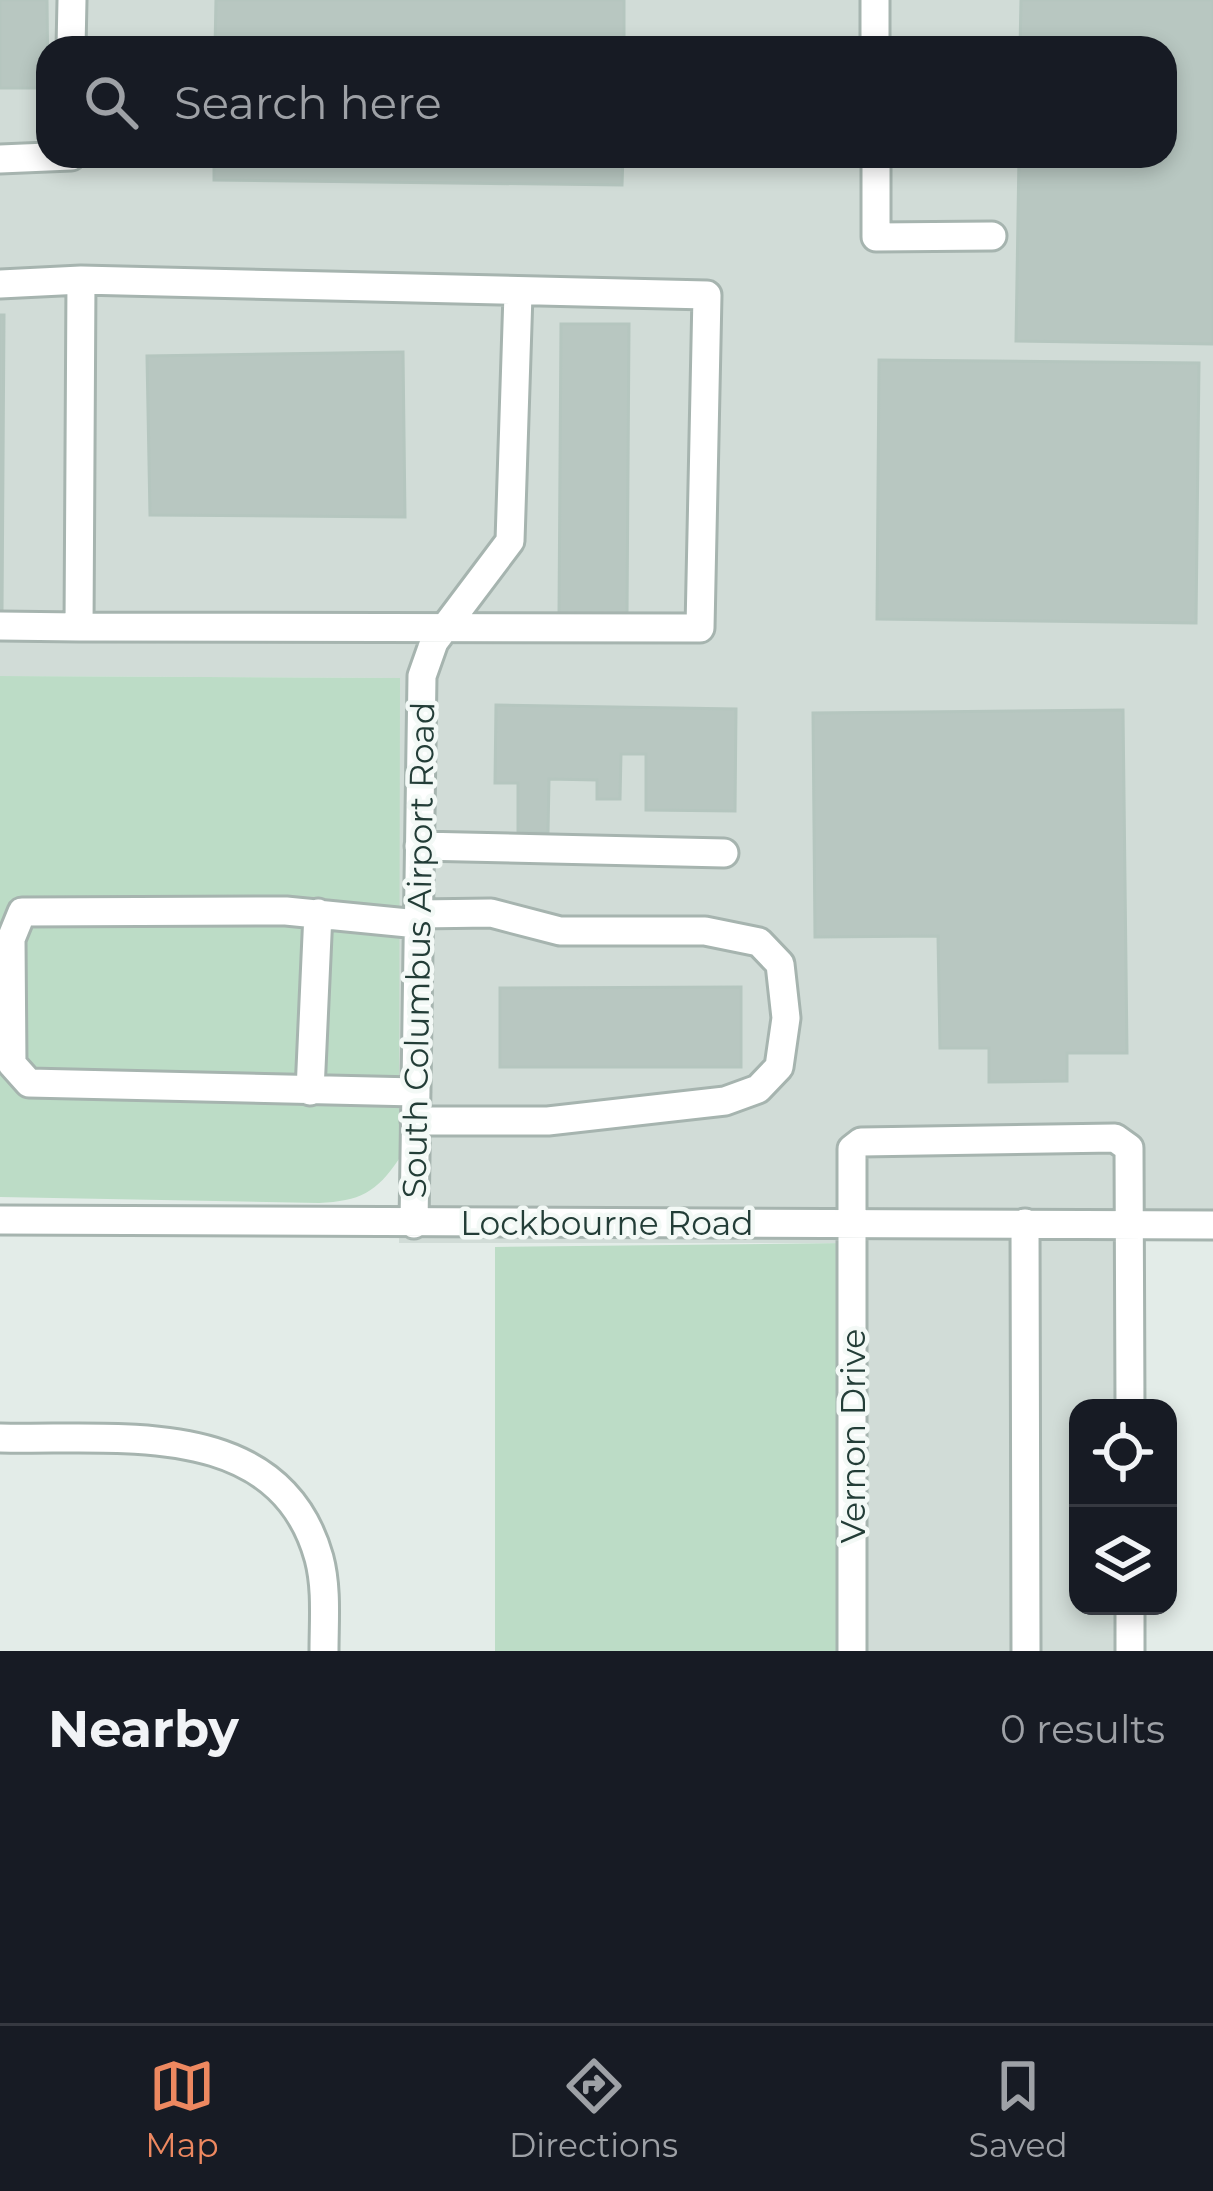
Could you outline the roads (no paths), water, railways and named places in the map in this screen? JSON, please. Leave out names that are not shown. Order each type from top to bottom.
[{"type":"street","points":[[71,36],[72,0]]},
{"type":"street","points":[[875,0],[875,36]]},
{"type":"street","points":[[0,159],[36,157]]},
{"type":"street","points":[[876,168],[876,237],[992,236]]},
{"type":"street","points":[[0,284],[81,280],[707,295],[700,628],[0,626]]},
{"type":"street","points":[[80,627],[81,280]]},
{"type":"street","points":[[447,626],[510,541],[518,294]]},
{"type":"street","name":"South Columbus Airport Road","points":[[414,1224],[422,676],[434,642],[447,626]]},
{"type":"street","points":[[419,846],[724,854]]},
{"type":"street","points":[[22,912],[318,913],[418,919],[491,913],[560,931],[705,931],[759,942],[780,964],[785,1018],[779,1067],[758,1089],[725,1101],[548,1121],[310,1091],[29,1083],[12,1064],[11,939],[22,912]]},
{"type":"street","points":[[310,1091],[318,913]]},
{"type":"street","name":"Vernon Drive","points":[[852,1651],[852,1149],[861,1142],[1115,1138],[1130,1148],[1130,1225]]},
{"type":"street","name":"Lockbourne Road","points":[[0,1220],[1213,1226]]},
{"type":"street","points":[[1025,1223],[1026,1651]]},
{"type":"street","points":[[1130,1225],[1130,1399]]},
{"type":"street","points":[[0,1438],[197,1444],[255,1465],[297,1509],[320,1561],[323,1651]]},
{"type":"street","points":[[1130,1615],[1130,1651]]}]
